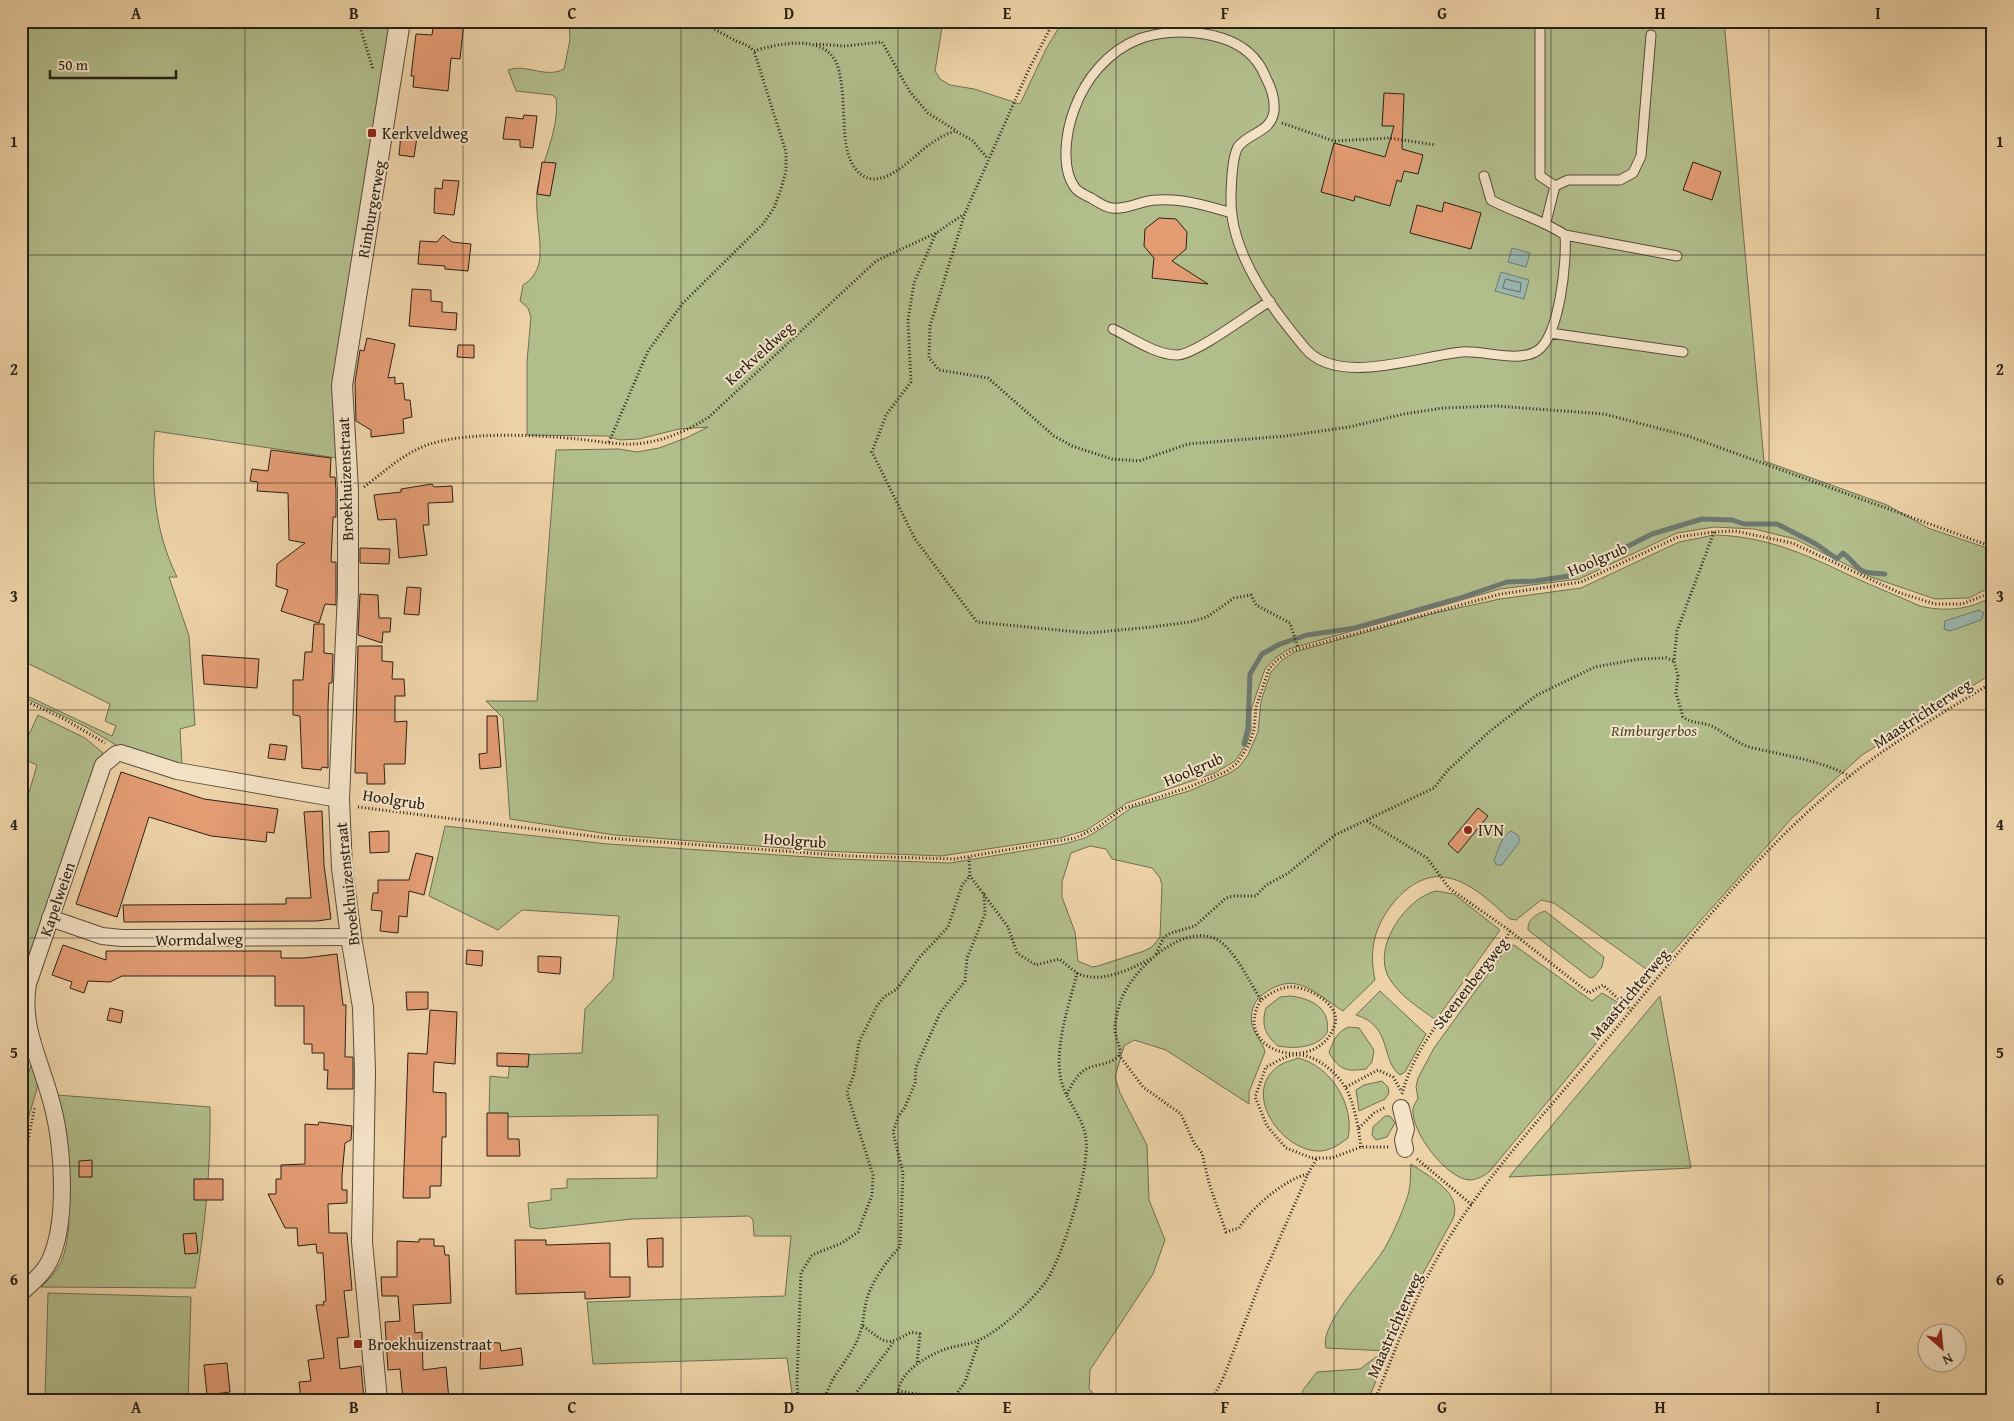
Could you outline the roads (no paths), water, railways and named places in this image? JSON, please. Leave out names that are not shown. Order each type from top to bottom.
[{"type":"street","name":"Rimburgerweg","points":[[344,366],[378,166],[400,21]]},
{"type":"street","name":"Broekhuizenstraat","points":[[344,366],[343,426],[348,490],[348,591],[338,799],[342,868],[363,1007],[365,1072],[362,1242],[377,1400]]},
{"type":"street","name":"Kapelweien","points":[[21,1293],[48,1264],[57,1235],[61,1192],[61,1150],[56,1117],[29,1033],[25,1003],[28,984],[104,765],[116,754],[126,754],[177,771],[338,799]]},
{"type":"street","name":"Wormdalweg","points":[[50,918],[102,936],[122,938],[351,937]]},
{"type":"street","points":[[1401,1100],[1406,1130],[1402,1140],[1405,1149]]},
{"type":"lane","points":[[1540,29],[1540,176],[1554,186]]},
{"type":"lane","points":[[1232,213],[1175,200],[1156,200],[1125,209],[1108,208],[1076,189],[1068,172],[1066,144],[1072,115],[1081,91],[1095,71],[1109,58],[1138,39],[1165,31],[1193,32],[1218,37],[1242,48],[1257,61],[1273,90],[1272,120],[1262,132],[1249,138],[1238,147],[1234,162],[1232,213],[1244,257],[1270,301],[1308,352],[1332,366],[1367,367],[1424,360],[1462,352],[1518,356],[1537,351],[1550,333],[1558,309],[1567,255],[1565,235]]},
{"type":"lane","points":[[1554,186],[1568,180],[1620,180],[1633,173],[1641,156],[1651,35]]},
{"type":"lane","points":[[1484,176],[1491,200],[1505,208],[1546,222],[1565,235],[1677,256]]},
{"type":"lane","points":[[1546,222],[1554,186]]},
{"type":"lane","points":[[1113,329],[1159,351],[1178,355],[1196,348],[1270,301]]},
{"type":"lane","points":[[1550,333],[1683,352]]},
{"type":"water","points":[[1512,248],[1530,253],[1526,267],[1508,262]]},
{"type":"water","points":[[1501,272],[1529,280],[1524,299],[1495,291]]},
{"type":"water","points":[[1979,610],[1984,613],[1981,620],[1950,631],[1944,629],[1945,621]]},
{"type":"water","points":[[1511,831],[1518,835],[1520,841],[1502,865],[1496,865],[1494,860],[1500,844]]},
{"type":"waterway","points":[[1244,744],[1248,728],[1250,674],[1262,654],[1280,644],[1307,635],[1355,628],[1457,599],[1507,582],[1535,581],[1569,576],[1652,534],[1702,519],[1732,520],[1744,524],[1777,524],[1816,544],[1837,559],[1843,553],[1860,570],[1868,573],[1885,574]]},
{"type":"place","name":"Kerkveldweg","points":[[372,133]]},
{"type":"place","name":"IVN","points":[[1468,830]]},
{"type":"place","name":"Broekhuizenstraat","points":[[358,1344]]},
{"type":"park label","name":"Rimburgerbos","points":[[1654,730]]}]
